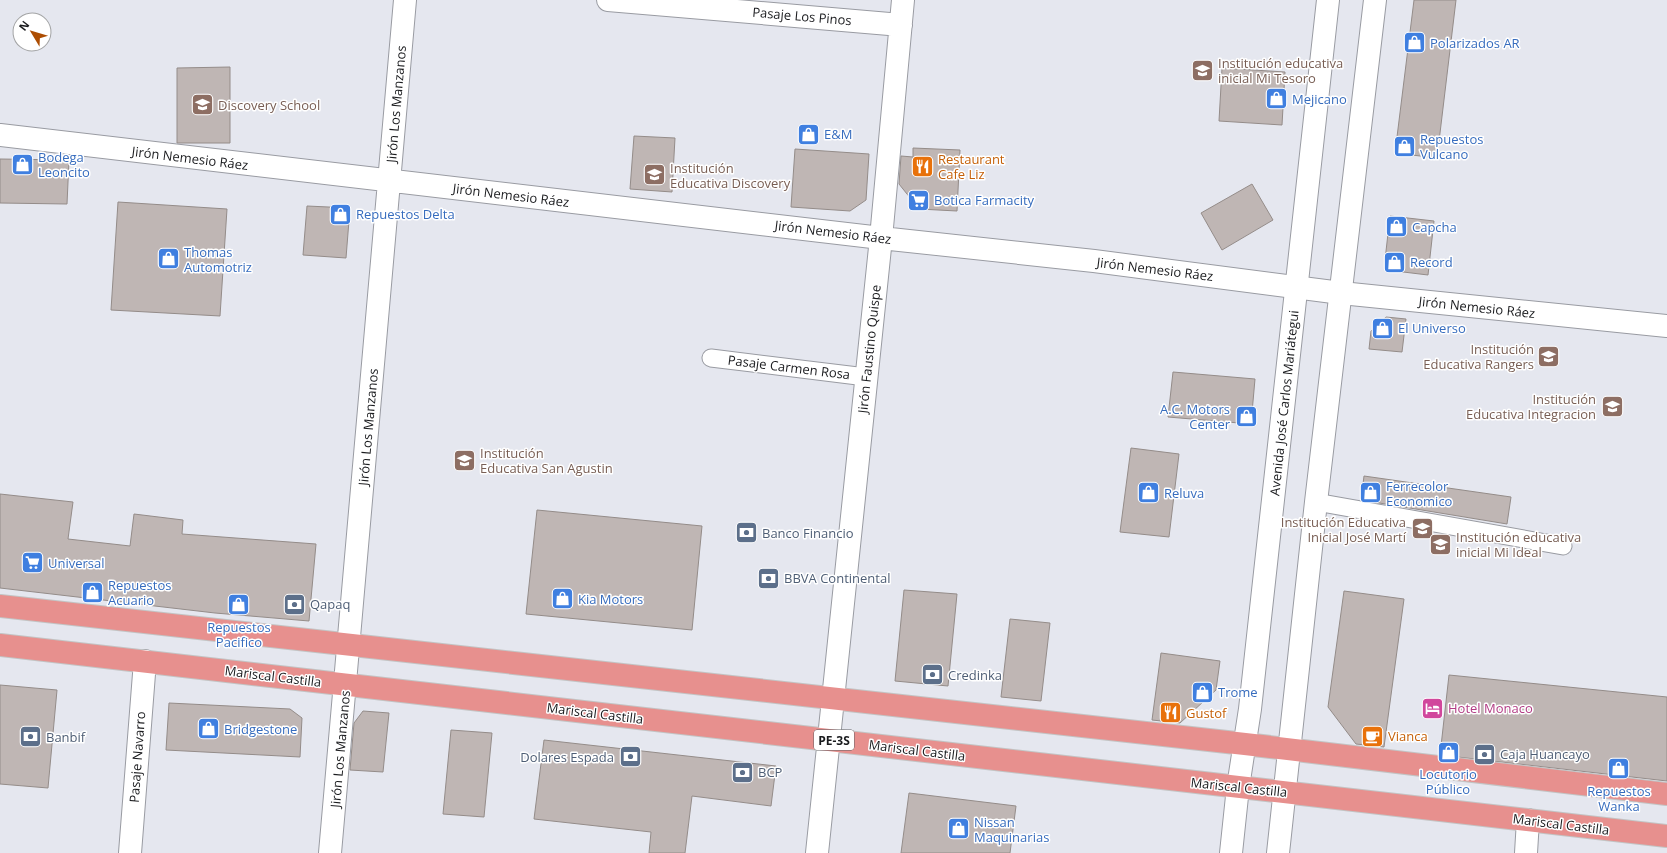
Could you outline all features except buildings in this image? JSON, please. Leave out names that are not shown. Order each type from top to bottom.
[{"type":"highway","points":[[0,606],[1245,744],[1667,794]]},
{"type":"highway","name":"Mariscal Castilla","points":[[0,645],[1667,836]]},
{"type":"street","name":"Jirón Los Manzanos","points":[[330,853],[350,645],[405,0]]},
{"type":"street","name":"Pasaje Los Pinos","points":[[608,0],[901,24]]},
{"type":"street","name":"Jirón Faustino Quispe","points":[[817,853],[881,238],[903,0]]},
{"type":"street","name":"Avenida José Carlos Mariátegui","points":[[1231,853],[1238,787],[1250,709],[1328,0]]},
{"type":"street","points":[[1278,853],[1316,502],[1375,0]]},
{"type":"street","name":"Jirón Nemesio Ráez","points":[[0,135],[881,238],[1094,261],[1296,288],[1667,326]]},
{"type":"street","name":"Pasaje Navarro","points":[[130,853],[145,661]]},
{"type":"street","points":[[1526,853],[1528,820]]},
{"type":"lane","name":"Pasaje Carmen Rosa","points":[[711,358],[866,377]]},
{"type":"lane","points":[[1316,502],[1563,546]]},
{"type":"place","name":"Polarizados AR","points":[[1414,43]]},
{"type":"place","name":"Institución educativa inicial Mi Tesoro","points":[[1203,70]]},
{"type":"place","name":"Mejicano","points":[[1277,99]]},
{"type":"place","name":"Discovery School","points":[[203,105]]},
{"type":"place","name":"E&M","points":[[809,134]]},
{"type":"place","name":"Repuestos Vulcano","points":[[1405,146]]},
{"type":"place","name":"Bodega Leoncito","points":[[23,164]]},
{"type":"place","name":"Restaurant Cafe Liz","points":[[922,166]]},
{"type":"place","name":"Institución Educativa Discovery","points":[[654,175]]},
{"type":"place","name":"Botica Farmacity","points":[[919,200]]},
{"type":"place","name":"Repuestos Delta","points":[[341,214]]},
{"type":"place","name":"Capcha","points":[[1397,227]]},
{"type":"place","name":"Thomas Automotriz","points":[[169,259]]},
{"type":"place","name":"Record","points":[[1394,262]]},
{"type":"place","name":"El Universo","points":[[1383,328]]},
{"type":"place","name":"Institución Educativa Rangers","points":[[1549,356]]},
{"type":"place","name":"Institución Educativa Integracion","points":[[1612,406]]},
{"type":"place","name":"A.C. Motors Center","points":[[1246,416]]},
{"type":"place","name":"Institución Educativa San Agustin","points":[[465,460]]},
{"type":"place","name":"Reluva","points":[[1149,493]]},
{"type":"place","name":"Ferrecolor Economico","points":[[1370,493]]},
{"type":"place","name":"Institución Educativa Inicial José Martí","points":[[1422,529]]},
{"type":"place","name":"Banco Financio","points":[[746,533]]},
{"type":"place","name":"Institución educativa inicial Mi Ideal","points":[[1441,544]]},
{"type":"place","name":"Universal","points":[[33,563]]},
{"type":"place","name":"BBVA Continental","points":[[769,578]]},
{"type":"place","name":"Repuestos Acuario","points":[[93,592]]},
{"type":"place","name":"Kia Motors","points":[[562,599]]},
{"type":"place","name":"Qapaq","points":[[294,604]]},
{"type":"place","name":"Repuestos Pacifico","points":[[239,605]]},
{"type":"place","name":"Credinka","points":[[932,675]]},
{"type":"place","name":"Trome","points":[[1202,692]]},
{"type":"place","name":"Hotel Monaco","points":[[1433,708]]},
{"type":"place","name":"Gustof","points":[[1170,713]]},
{"type":"place","name":"Bridgestone","points":[[209,729]]},
{"type":"place","name":"Vianca","points":[[1372,736]]},
{"type":"place","name":"Banbif","points":[[30,737]]},
{"type":"place","name":"Locutorio Público","points":[[1448,752]]},
{"type":"place","name":"Caja Huancayo","points":[[1485,754]]},
{"type":"place","name":"Dolares Espada","points":[[630,757]]},
{"type":"place","name":"Repuestos Wanka","points":[[1619,769]]},
{"type":"place","name":"BCP","points":[[743,772]]},
{"type":"place","name":"Nissan Maquinarias","points":[[959,829]]}]
